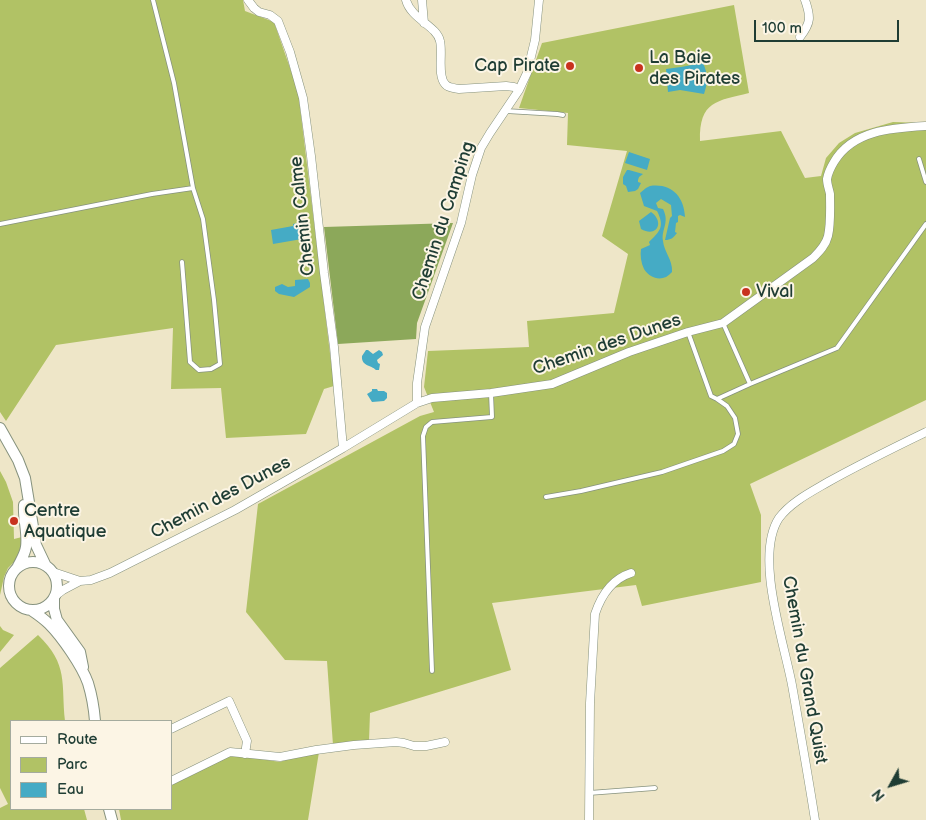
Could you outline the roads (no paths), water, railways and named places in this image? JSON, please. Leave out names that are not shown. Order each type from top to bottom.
[{"type":"street","name":"Chemin Calme","points":[[248,0],[258,12],[270,15],[278,22],[290,52],[303,98],[334,347],[343,448]]},
{"type":"street","points":[[406,0],[413,13],[437,34],[440,41],[442,77],[445,84],[459,89],[506,86],[519,90]]},
{"type":"street","points":[[422,0],[424,23]]},
{"type":"street","name":"Chemin du Camping","points":[[417,403],[417,383],[425,327],[461,223],[478,155],[490,133],[524,82],[535,40],[539,0]]},
{"type":"street","points":[[800,37],[810,20],[805,0]]},
{"type":"street","name":"Chemin des Dunes","points":[[55,597],[63,590],[80,581],[91,580],[110,573],[235,510],[417,403],[432,398],[491,393],[552,384],[629,352],[688,332],[723,323],[814,258],[823,248],[828,237],[829,221],[830,192],[827,180],[831,167],[840,152],[864,136],[898,128],[926,126]]},
{"type":"street","points":[[0,428],[18,460],[24,478],[36,545],[45,564],[53,572],[56,579],[57,588],[54,609],[57,620],[80,652],[84,675],[93,704],[95,720]]},
{"type":"street","name":"Chemin du Grand Quist","points":[[815,820],[790,673],[772,591],[770,573],[771,537],[785,511],[804,495],[849,470],[926,432]]},
{"type":"street","points":[[26,487],[23,515],[26,547],[24,556],[12,574],[9,583],[10,593],[14,601],[22,607],[31,610],[50,625],[60,637],[84,675]]},
{"type":"street","points":[[18,567],[26,562],[45,564]]},
{"type":"street","points":[[53,572],[80,581]]},
{"type":"street","points":[[588,820],[590,703],[595,614],[599,602],[612,583],[631,573]]},
{"type":"street","points":[[31,610],[40,609],[48,605],[55,597]]},
{"type":"street","points":[[172,729],[229,702],[247,741],[245,754]]},
{"type":"street","points":[[172,780],[230,752],[285,757],[316,750],[354,745],[396,742],[420,747],[445,742]]},
{"type":"lane","points":[[153,0],[174,83],[193,188],[203,219],[208,246],[220,364],[211,369],[199,370],[190,362],[182,262]]},
{"type":"lane","points":[[504,111],[563,115]]},
{"type":"lane","points":[[920,159],[926,182]]},
{"type":"lane","points":[[0,224],[152,194],[193,188]]},
{"type":"lane","points":[[717,399],[837,348],[926,224]]},
{"type":"lane","points":[[723,323],[750,384]]},
{"type":"lane","points":[[546,497],[581,491],[662,472],[723,451],[734,444],[738,434],[735,418],[727,406],[712,396],[688,332]]},
{"type":"lane","points":[[432,671],[423,436],[426,427],[432,422],[492,417],[491,393]]},
{"type":"lane","points":[[589,793],[655,788]]},
{"type":"water","points":[[703,63],[707,78],[704,94],[680,90],[668,92],[666,69]]},
{"type":"water","points":[[629,152],[650,159],[647,170],[625,163]]},
{"type":"water","points":[[627,170],[643,174],[639,177],[638,182],[641,183],[635,191],[628,192],[623,184],[623,177]]},
{"type":"water","points":[[650,186],[664,187],[675,192],[682,203],[685,217],[678,216],[675,232],[677,233],[669,240],[665,240],[672,216],[671,205],[661,199],[656,203],[658,208],[663,209],[666,218],[663,241],[672,268],[672,272],[669,275],[661,278],[650,276],[644,269],[641,259],[641,249],[650,245],[649,242],[658,232],[661,225],[657,211],[644,206],[640,193]]},
{"type":"water","points":[[651,212],[658,220],[658,224],[657,228],[651,232],[641,229],[639,221]]},
{"type":"water","points":[[299,223],[302,239],[273,244],[271,230]]},
{"type":"water","points":[[308,279],[310,287],[294,297],[279,294],[275,291],[275,287],[282,284],[288,287],[295,286],[295,280]]},
{"type":"water","points":[[366,350],[373,354],[379,350],[382,352],[383,355],[377,360],[380,364],[379,370],[363,362],[362,356]]},
{"type":"water","points":[[372,389],[384,391],[387,393],[387,398],[384,401],[372,402],[367,394]]},
{"type":"place","name":"Cap Pirate","points":[[570,66]]},
{"type":"place","name":"La Baie des Pirates","points":[[639,68]]},
{"type":"place","name":"Vival","points":[[746,292]]},
{"type":"place","name":"Centre Aquatique","points":[[14,521]]}]
